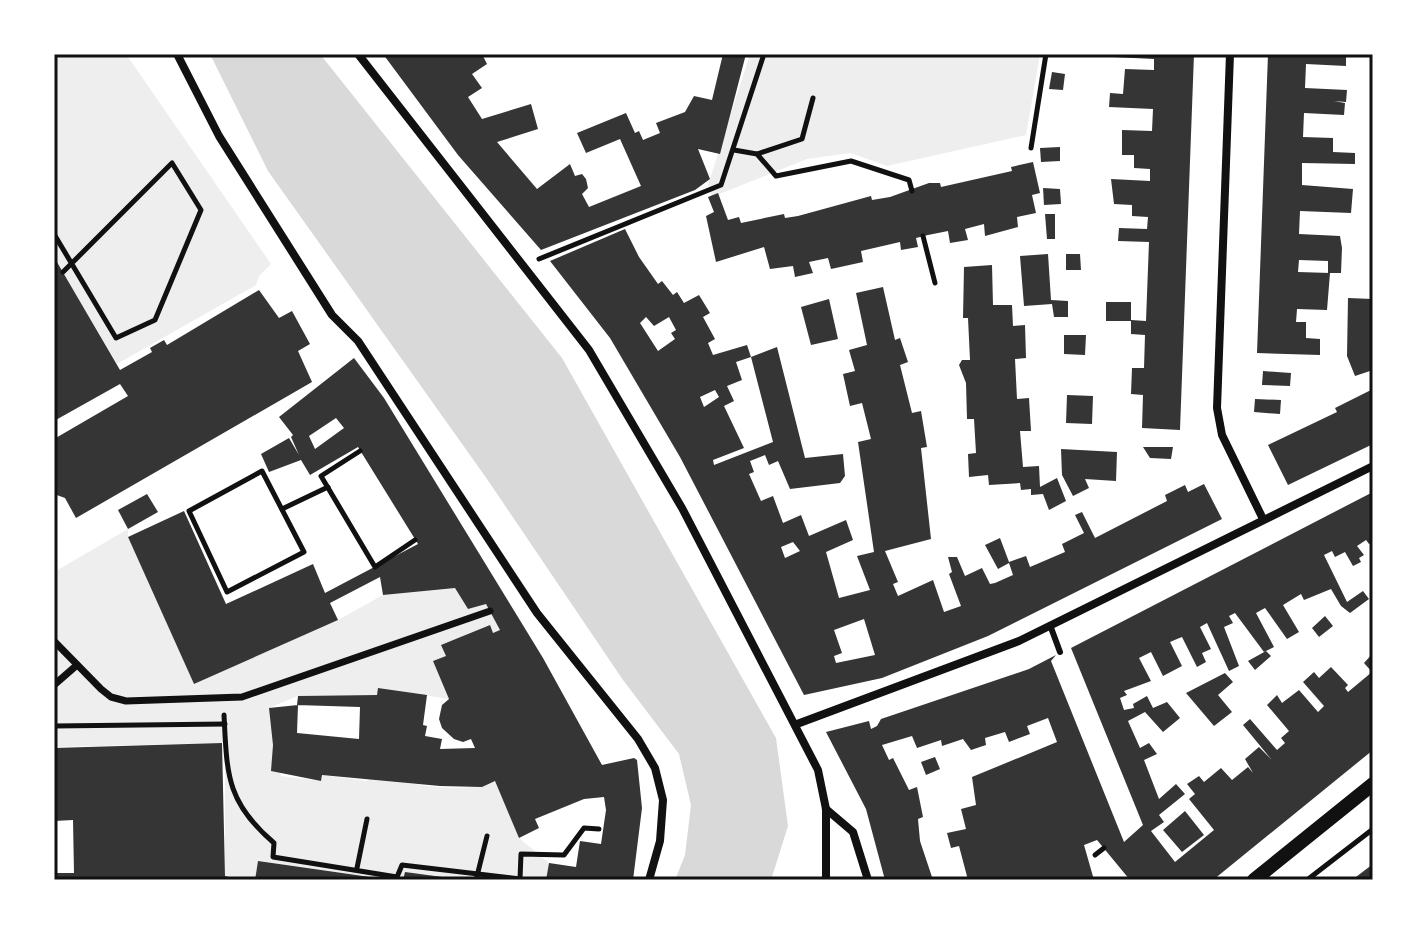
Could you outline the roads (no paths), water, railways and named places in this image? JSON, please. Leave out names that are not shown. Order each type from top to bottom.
[{"type":"street","points":[[177,54],[219,136],[332,315],[358,341],[537,613],[638,739],[655,768],[663,800],[660,841],[649,880]]},
{"type":"street","points":[[358,54],[589,350],[636,428],[797,724],[818,770],[826,809],[826,880]]},
{"type":"street","points":[[1230,54],[1217,408],[1222,435],[1263,519]]},
{"type":"street","points":[[797,724],[1019,641],[1373,466]]},
{"type":"street","points":[[54,641],[111,697],[126,701],[242,697],[490,611]]},
{"type":"street","points":[[54,685],[77,665]]},
{"type":"street","points":[[1254,880],[1373,784]]},
{"type":"street","points":[[826,809],[853,832],[868,880]]},
{"type":"lane","points":[[1050,625],[1060,652]]}]
